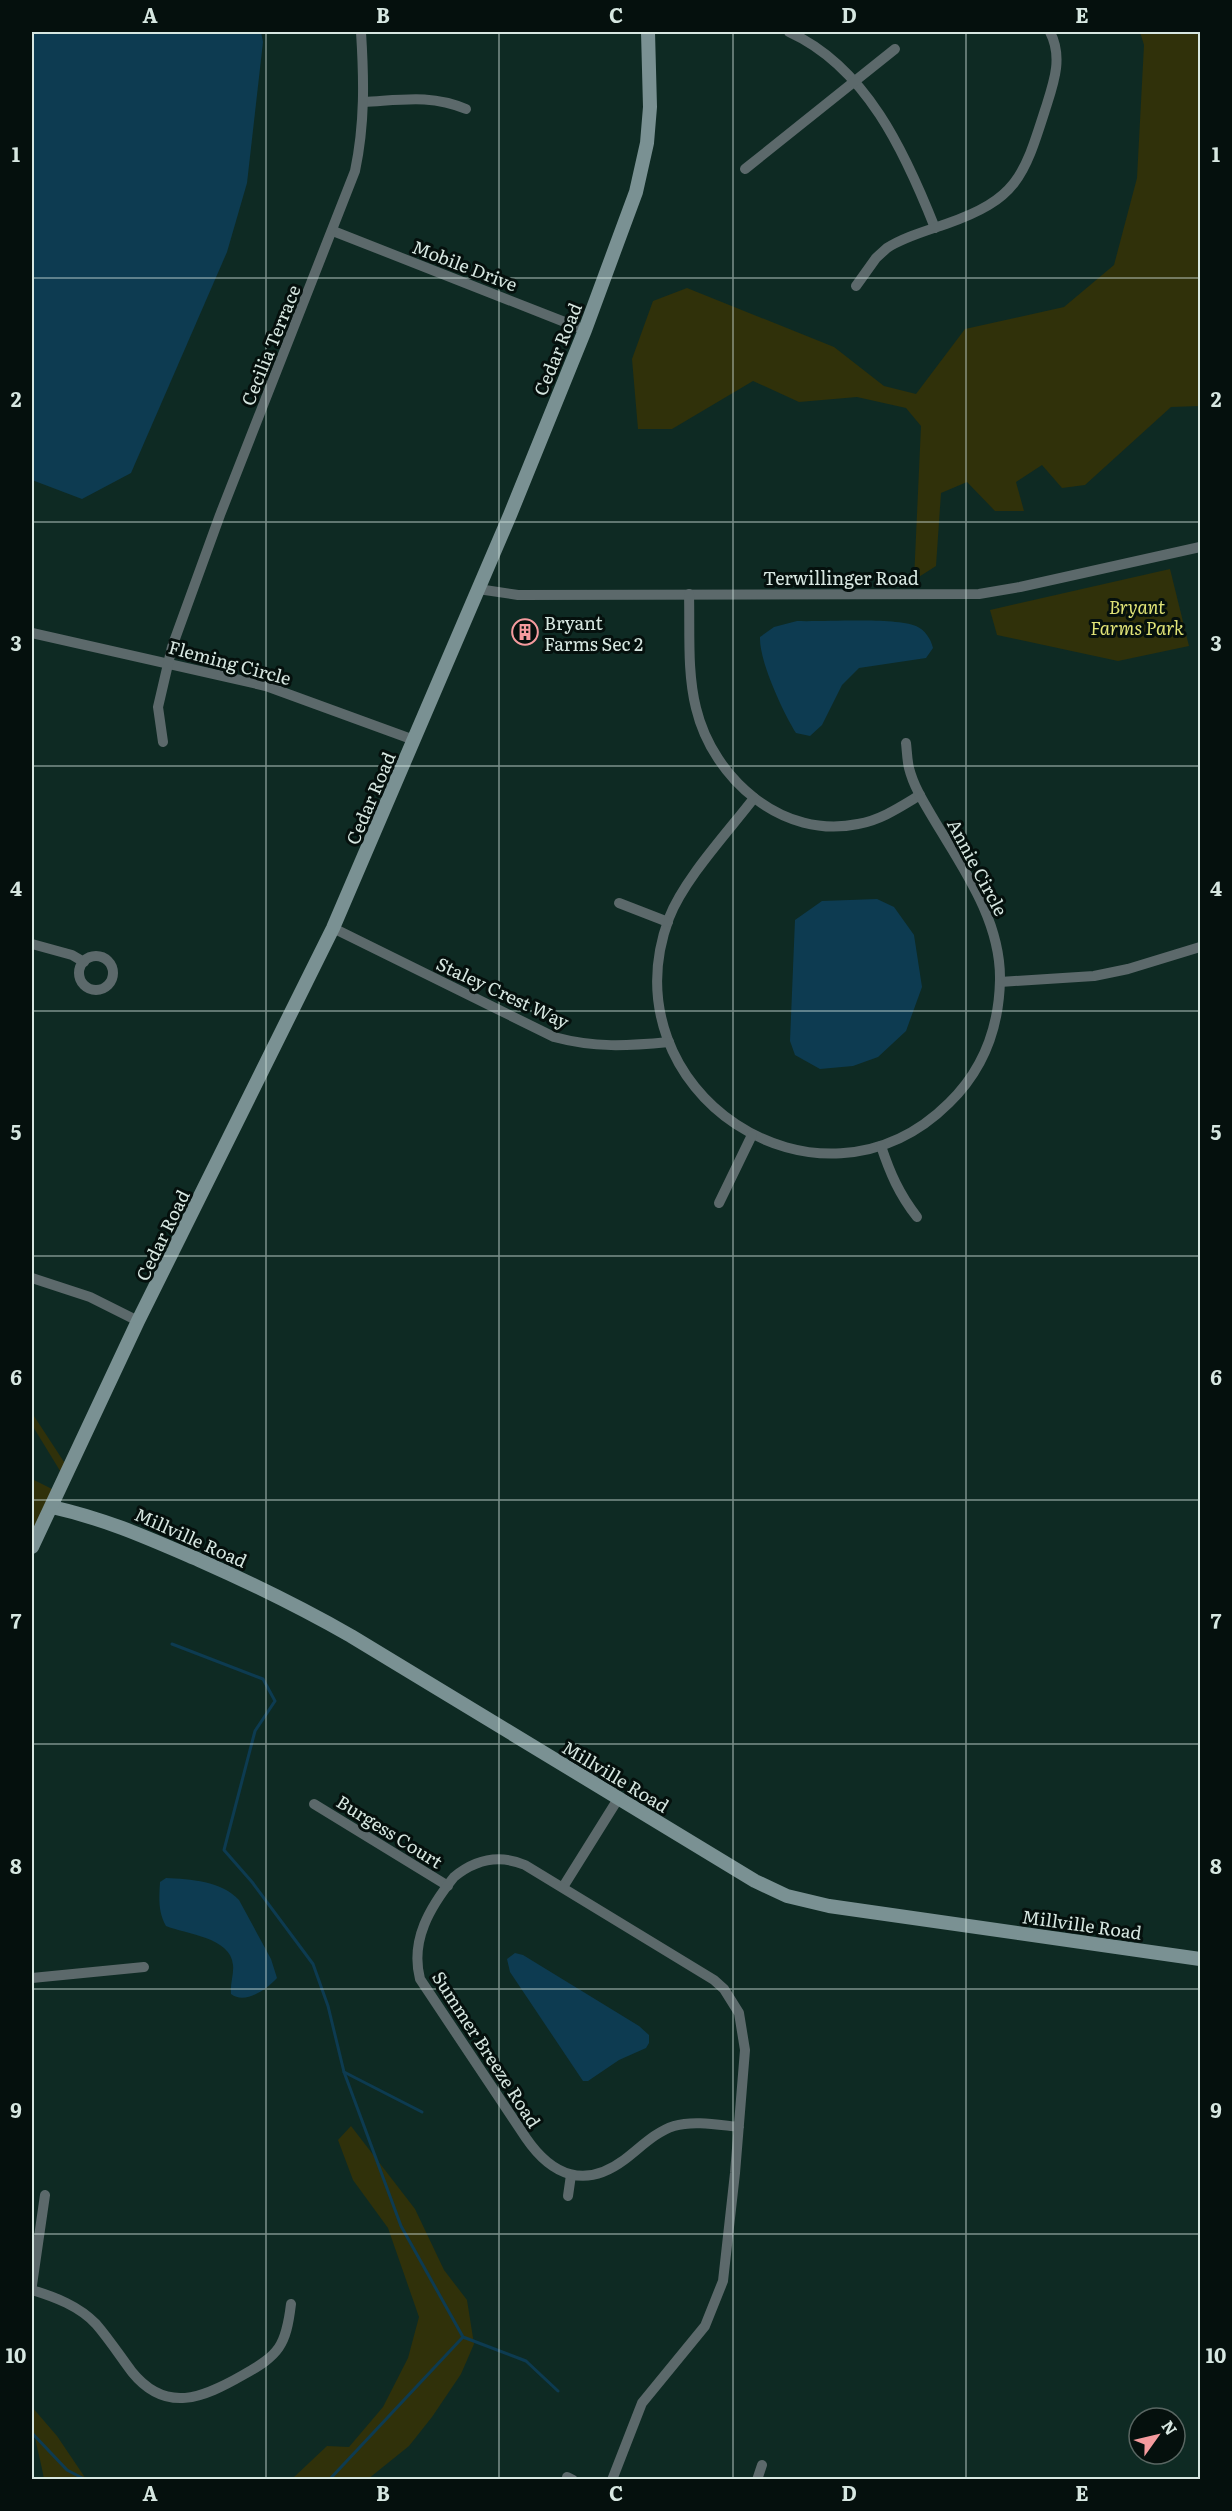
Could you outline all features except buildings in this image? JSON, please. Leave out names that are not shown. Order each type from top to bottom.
[{"type":"street","name":"Cecilia Terrace","points":[[163,742],[158,707],[168,662],[220,515],[355,171],[362,139],[364,102],[362,32]]},
{"type":"street","name":"Cedar Road","points":[[32,1547],[138,1321],[333,928],[478,589],[585,330],[627,221],[644,161],[650,107],[648,32]]},
{"type":"street","points":[[789,32],[820,49],[855,82],[903,153],[935,228]]},
{"type":"street","points":[[856,286],[886,248],[989,206],[1004,194],[1024,169],[1056,78],[1056,52],[1050,32]]},
{"type":"street","points":[[745,169],[895,49]]},
{"type":"street","points":[[364,102],[443,100],[466,109]]},
{"type":"street","name":"Mobile Drive","points":[[333,231],[585,330]]},
{"type":"street","name":"Terwillinger Road","points":[[478,589],[518,595],[979,594],[1200,547]]},
{"type":"street","points":[[689,594],[691,684],[699,721],[719,759],[734,780],[754,798],[776,813],[792,820],[842,827],[860,824],[886,815],[920,795]]},
{"type":"street","name":"Fleming Circle","points":[[32,633],[266,686],[414,740]]},
{"type":"street","name":"Annie Circle","points":[[754,798],[696,873],[668,922],[661,944],[657,983],[662,1021],[669,1042],[687,1078],[710,1105],[753,1135],[799,1150],[839,1152],[881,1146],[925,1124],[942,1110],[970,1079],[989,1044],[998,1012],[1000,982],[995,938],[988,918],[980,899],[920,795],[909,768],[906,743]]},
{"type":"street","points":[[619,903],[668,922]]},
{"type":"street","name":"Staley Crest Way","points":[[333,928],[554,1037],[588,1046],[669,1042]]},
{"type":"street","points":[[32,944],[72,955],[84,962]]},
{"type":"street","points":[[1000,982],[1094,976],[1128,969],[1200,947]]},
{"type":"street","points":[[719,1203],[753,1135]]},
{"type":"street","points":[[881,1146],[900,1196],[917,1216]]},
{"type":"street","points":[[32,1278],[90,1297],[138,1321]]},
{"type":"street","name":"Millville Road","points":[[52,1507],[93,1516],[126,1528],[297,1606],[351,1636],[756,1881],[798,1899],[829,1906],[1200,1959]]},
{"type":"street","points":[[563,1887],[618,1799]]},
{"type":"street","name":"Burgess Court","points":[[314,1804],[448,1886]]},
{"type":"street","name":"Summer Breeze Road","points":[[571,2175],[552,2167],[534,2150],[420,1979],[416,1948],[419,1935],[454,1877],[486,1859],[500,1858],[525,1865],[698,1969],[724,1989],[732,2000],[739,2013],[745,2038],[739,2127],[723,2281],[715,2304],[696,2339],[649,2391],[642,2403],[612,2480]]},
{"type":"street","points":[[32,1978],[144,1967]]},
{"type":"street","points":[[568,2196],[571,2175],[592,2175],[604,2171],[624,2160],[656,2135],[675,2126],[698,2124],[739,2127]]},
{"type":"street","points":[[32,2285],[45,2195]]},
{"type":"street","points":[[32,2290],[51,2296],[79,2310],[94,2323],[139,2380],[153,2391],[179,2399],[198,2397],[224,2386],[275,2354],[287,2330],[291,2304]]},
{"type":"street","points":[[757,2480],[762,2465]]},
{"type":"green space","points":[[1140,32],[1200,32],[1200,406],[1171,407],[1085,485],[1062,488],[1042,465],[1016,482],[1024,511],[995,511],[967,482],[941,493],[936,566],[914,580],[921,426],[906,408],[857,397],[799,402],[753,381],[672,429],[638,429],[632,359],[653,301],[687,288],[834,347],[884,386],[916,394],[965,329],[1064,307],[1114,265],[1137,178],[1144,45]]},
{"type":"green space","name":"Bryant Farms Park","points":[[1170,569],[1189,646],[1118,661],[997,635],[990,610]]},
{"type":"green space","points":[[32,1413],[66,1465],[62,1474],[32,1425]]},
{"type":"green space","points":[[32,1479],[54,1490],[32,1531]]},
{"type":"green space","points":[[351,2126],[415,2209],[444,2270],[467,2300],[474,2344],[461,2374],[432,2417],[409,2446],[368,2479],[292,2479],[327,2446],[349,2447],[383,2407],[408,2358],[419,2317],[388,2228],[353,2180],[338,2140]]},
{"type":"green space","points":[[32,2407],[57,2436],[86,2479],[44,2479],[34,2434]]},
{"type":"water","points":[[32,32],[261,32],[263,42],[247,183],[227,252],[131,473],[82,499],[32,480]]},
{"type":"water","points":[[797,621],[906,623],[922,630],[929,638],[933,648],[926,658],[859,668],[842,685],[822,725],[810,736],[796,733],[791,724],[773,686],[761,647],[760,637],[774,627]]},
{"type":"water","points":[[877,899],[894,907],[914,935],[922,987],[906,1031],[878,1057],[853,1066],[820,1069],[795,1055],[790,1041],[795,920],[822,901]]},
{"type":"water","points":[[166,1878],[215,1885],[239,1900],[271,1959],[277,1978],[268,1987],[249,1997],[237,1997],[231,1994],[233,1965],[224,1948],[206,1938],[166,1926],[159,1899],[160,1882]]},
{"type":"water","points":[[515,1953],[523,1955],[639,2026],[649,2035],[646,2048],[619,2060],[588,2081],[583,2081],[510,1972],[507,1959]]},
{"type":"waterway","points":[[172,1644],[263,1679],[275,1701],[255,1731],[224,1850],[252,1882],[313,1964],[328,2006],[344,2072],[401,2226],[463,2337],[526,2361],[558,2391]]},
{"type":"waterway","points":[[344,2072],[422,2112]]},
{"type":"waterway","points":[[329,2480],[463,2337]]},
{"type":"waterway","points":[[32,2433],[67,2470],[86,2480]]},
{"type":"place","name":"Bryant Farms Sec 2","points":[[525,632]]}]
